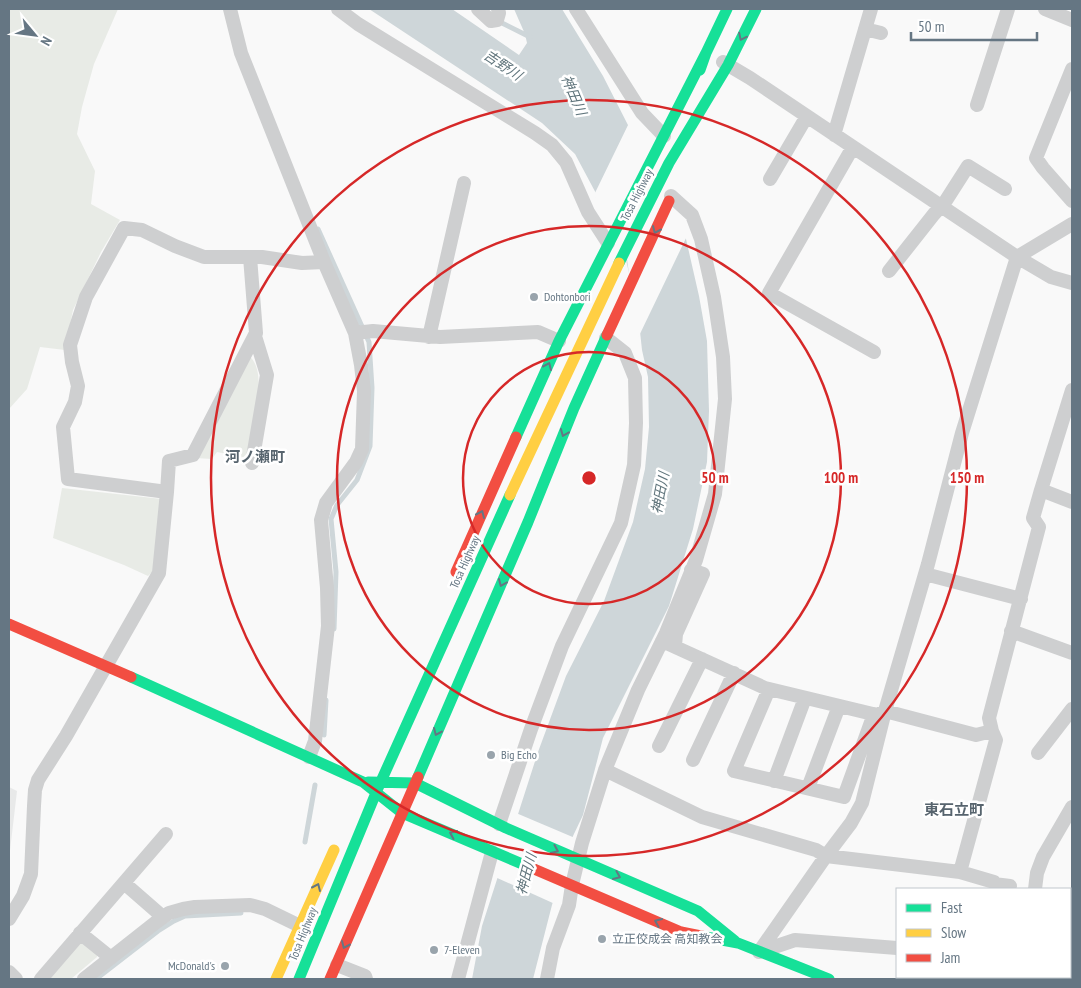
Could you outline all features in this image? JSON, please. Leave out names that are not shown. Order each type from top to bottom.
[{"type":"main road","name":"Tosa Highway","points":[[669,163],[706,53],[728,9]]},
{"type":"main road","name":"Tosa Highway","points":[[299,979],[378,788],[610,281],[669,163],[728,65],[756,9]]},
{"type":"main road","points":[[450,586],[559,341],[706,53]]},
{"type":"main road","points":[[695,142],[728,65]]},
{"type":"main road","points":[[330,979],[528,522],[574,408],[674,191]]},
{"type":"main road","points":[[9,624],[107,666],[363,782],[402,813],[681,932],[738,943],[829,979]]},
{"type":"main road","points":[[363,782],[415,782],[575,859],[698,911],[738,943]]},
{"type":"main road","points":[[276,979],[337,842]]},
{"type":"street","points":[[230,9],[241,53],[324,262],[363,332],[361,365],[364,391],[362,449],[356,462],[326,503],[322,520],[328,626],[315,741],[309,757]]},
{"type":"street","points":[[338,9],[358,24],[552,145],[566,162],[588,212],[609,241]]},
{"type":"street","points":[[478,9],[491,21],[497,20],[498,9]]},
{"type":"street","points":[[576,9],[642,112],[664,136]]},
{"type":"street","points":[[834,135],[872,9]]},
{"type":"street","points":[[977,105],[1008,9]]},
{"type":"street","points":[[1045,9],[1072,20]]},
{"type":"street","points":[[865,29],[881,33]]},
{"type":"street","points":[[706,53],[807,116],[1017,257],[1050,277],[1072,283]]},
{"type":"street","points":[[1072,69],[1036,158],[1042,168],[1072,201]]},
{"type":"street","points":[[770,179],[807,116]]},
{"type":"street","points":[[853,147],[769,293],[874,352]]},
{"type":"street","points":[[889,272],[941,207],[968,166],[1005,189]]},
{"type":"street","points":[[430,336],[464,183]]},
{"type":"street","points":[[547,979],[554,948],[569,905],[568,884],[605,770],[691,570],[715,494],[725,399],[723,357],[705,252],[692,215],[674,191]]},
{"type":"street","points":[[769,689],[734,771],[844,797],[880,712],[925,574],[974,391],[1017,257],[1072,224]]},
{"type":"street","points":[[167,492],[68,479],[63,427],[76,402],[78,386],[70,345],[86,297],[124,228],[142,230],[204,257],[262,257],[302,263],[324,262]]},
{"type":"street","points":[[250,257],[255,336],[267,375],[252,463]]},
{"type":"street","points":[[363,332],[430,336],[538,332],[559,341]]},
{"type":"street","points":[[9,919],[24,896],[31,874],[34,806],[38,780],[107,666],[159,573],[169,461],[193,455],[255,336]]},
{"type":"street","points":[[503,826],[531,729],[562,646],[621,523],[634,465],[636,423],[635,378],[625,353],[606,338]]},
{"type":"street","points":[[960,872],[996,740],[989,718],[1040,527],[1033,518],[1072,390]]},
{"type":"street","points":[[1041,490],[1072,502]]},
{"type":"street","points":[[675,646],[676,634],[703,574],[691,570]]},
{"type":"street","points":[[925,574],[1021,599]]},
{"type":"street","points":[[1011,631],[1072,652]]},
{"type":"street","points":[[662,641],[769,689],[839,706],[880,712],[976,735],[992,731]]},
{"type":"street","points":[[659,746],[702,659]]},
{"type":"street","points":[[693,760],[734,673]]},
{"type":"street","points":[[774,780],[805,698]]},
{"type":"street","points":[[808,788],[839,706]]},
{"type":"street","points":[[1038,753],[1072,709]]},
{"type":"street","points":[[759,952],[826,856],[852,823],[862,804],[880,712]]},
{"type":"street","points":[[605,770],[702,817],[816,850],[826,856],[960,872],[994,882],[993,886],[1010,886]]},
{"type":"street","points":[[1035,888],[1037,873],[1043,857],[1072,807]]},
{"type":"street","points":[[41,979],[166,834]]},
{"type":"street","points":[[458,979],[495,852]]},
{"type":"street","points":[[124,883],[163,917]]},
{"type":"street","points":[[84,979],[163,917],[195,906],[250,906],[265,909],[300,926]]},
{"type":"street","points":[[80,933],[110,958]]},
{"type":"street","points":[[759,952],[795,940],[896,948]]},
{"type":"street","points":[[336,965],[365,976],[366,979]]},
{"type":"street","points":[[9,972],[16,979]]},
{"type":"shaded area","points":[[9,9],[118,9],[94,64],[82,107],[77,134],[95,171],[91,204],[120,220],[101,252],[73,310],[65,350],[40,347],[27,389],[9,409]]},
{"type":"shaded area","points":[[250,357],[256,365],[259,390],[248,458],[217,452],[212,459],[195,458]]},
{"type":"shaded area","points":[[62,488],[162,499],[156,568],[148,576],[53,538]]},
{"type":"shaded area","points":[[9,787],[17,791],[9,859]]},
{"type":"shaded area","points":[[81,942],[97,952],[97,957],[71,979],[48,979]]},
{"type":"water","points":[[369,9],[452,9],[519,55],[527,43],[514,9],[562,9],[603,76],[686,239],[707,341],[709,411],[707,462],[693,529],[669,606],[603,738],[583,815],[573,836],[552,905],[533,979],[472,979],[482,926],[538,752],[566,676],[604,601],[633,522],[645,469],[649,427],[648,377],[642,350],[638,313],[622,242],[575,154],[542,123]]},
{"type":"pier","points":[[629,123],[687,236],[638,338],[627,259],[594,195]]},
{"type":"pier","points":[[516,813],[575,838],[555,904],[495,877]]},
{"type":"waterway","points":[[502,23],[530,37]]},
{"type":"waterway","points":[[318,229],[369,342],[372,388],[370,446],[357,480],[337,505],[331,519],[336,572],[334,629]]},
{"type":"waterway","points":[[324,735],[326,700]]},
{"type":"waterway","points":[[305,842],[315,785]]},
{"type":"waterway","points":[[96,979],[158,931],[174,921],[185,916],[241,913]]},
{"type":"traffic: fast","points":[[700,70],[727,9]]},
{"type":"traffic: fast","points":[[619,263],[669,163],[728,65],[756,9]]},
{"type":"traffic: fast","points":[[516,437],[559,341],[706,53]]},
{"type":"traffic: fast","points":[[418,777],[528,522],[574,408],[607,335]]},
{"type":"traffic: fast","points":[[299,979],[378,788],[510,495]]},
{"type":"traffic: fast","points":[[131,677],[363,782],[402,813],[534,869]]},
{"type":"traffic: fast","points":[[368,782],[415,783],[506,828],[698,911],[735,941]]},
{"type":"traffic: fast","points":[[706,937],[738,943],[829,979]]},
{"type":"traffic: slow","points":[[510,495],[619,263]]},
{"type":"traffic: slow","points":[[276,979],[334,850]]},
{"type":"traffic: jam","points":[[607,335],[669,201]]},
{"type":"traffic: jam","points":[[456,572],[516,437]]},
{"type":"traffic: jam","points":[[9,624],[131,677]]},
{"type":"traffic: jam","points":[[330,979],[418,777]]},
{"type":"traffic: jam","points":[[534,869],[681,932],[706,937]]},
{"type":"place","name":"Dohtonbori","points":[[534,297]]},
{"type":"place","name":"Big Echo","points":[[491,755]]},
{"type":"place","name":"立正佼成会 高知教会","points":[[602,939]]},
{"type":"place","name":"7-Eleven","points":[[434,950]]},
{"type":"place","name":"McDonald's","points":[[225,966]]},
{"type":"district","name":"河ノ瀬町","points":[[255,457]]},
{"type":"district","name":"東石立町","points":[[954,810]]},
{"type":"water label","name":"吉野川","points":[[503,65]]},
{"type":"water label","name":"神田川","points":[[574,95]]},
{"type":"water label","name":"神田川","points":[[660,493]]},
{"type":"water label","name":"神田川","points":[[526,874]]}]
